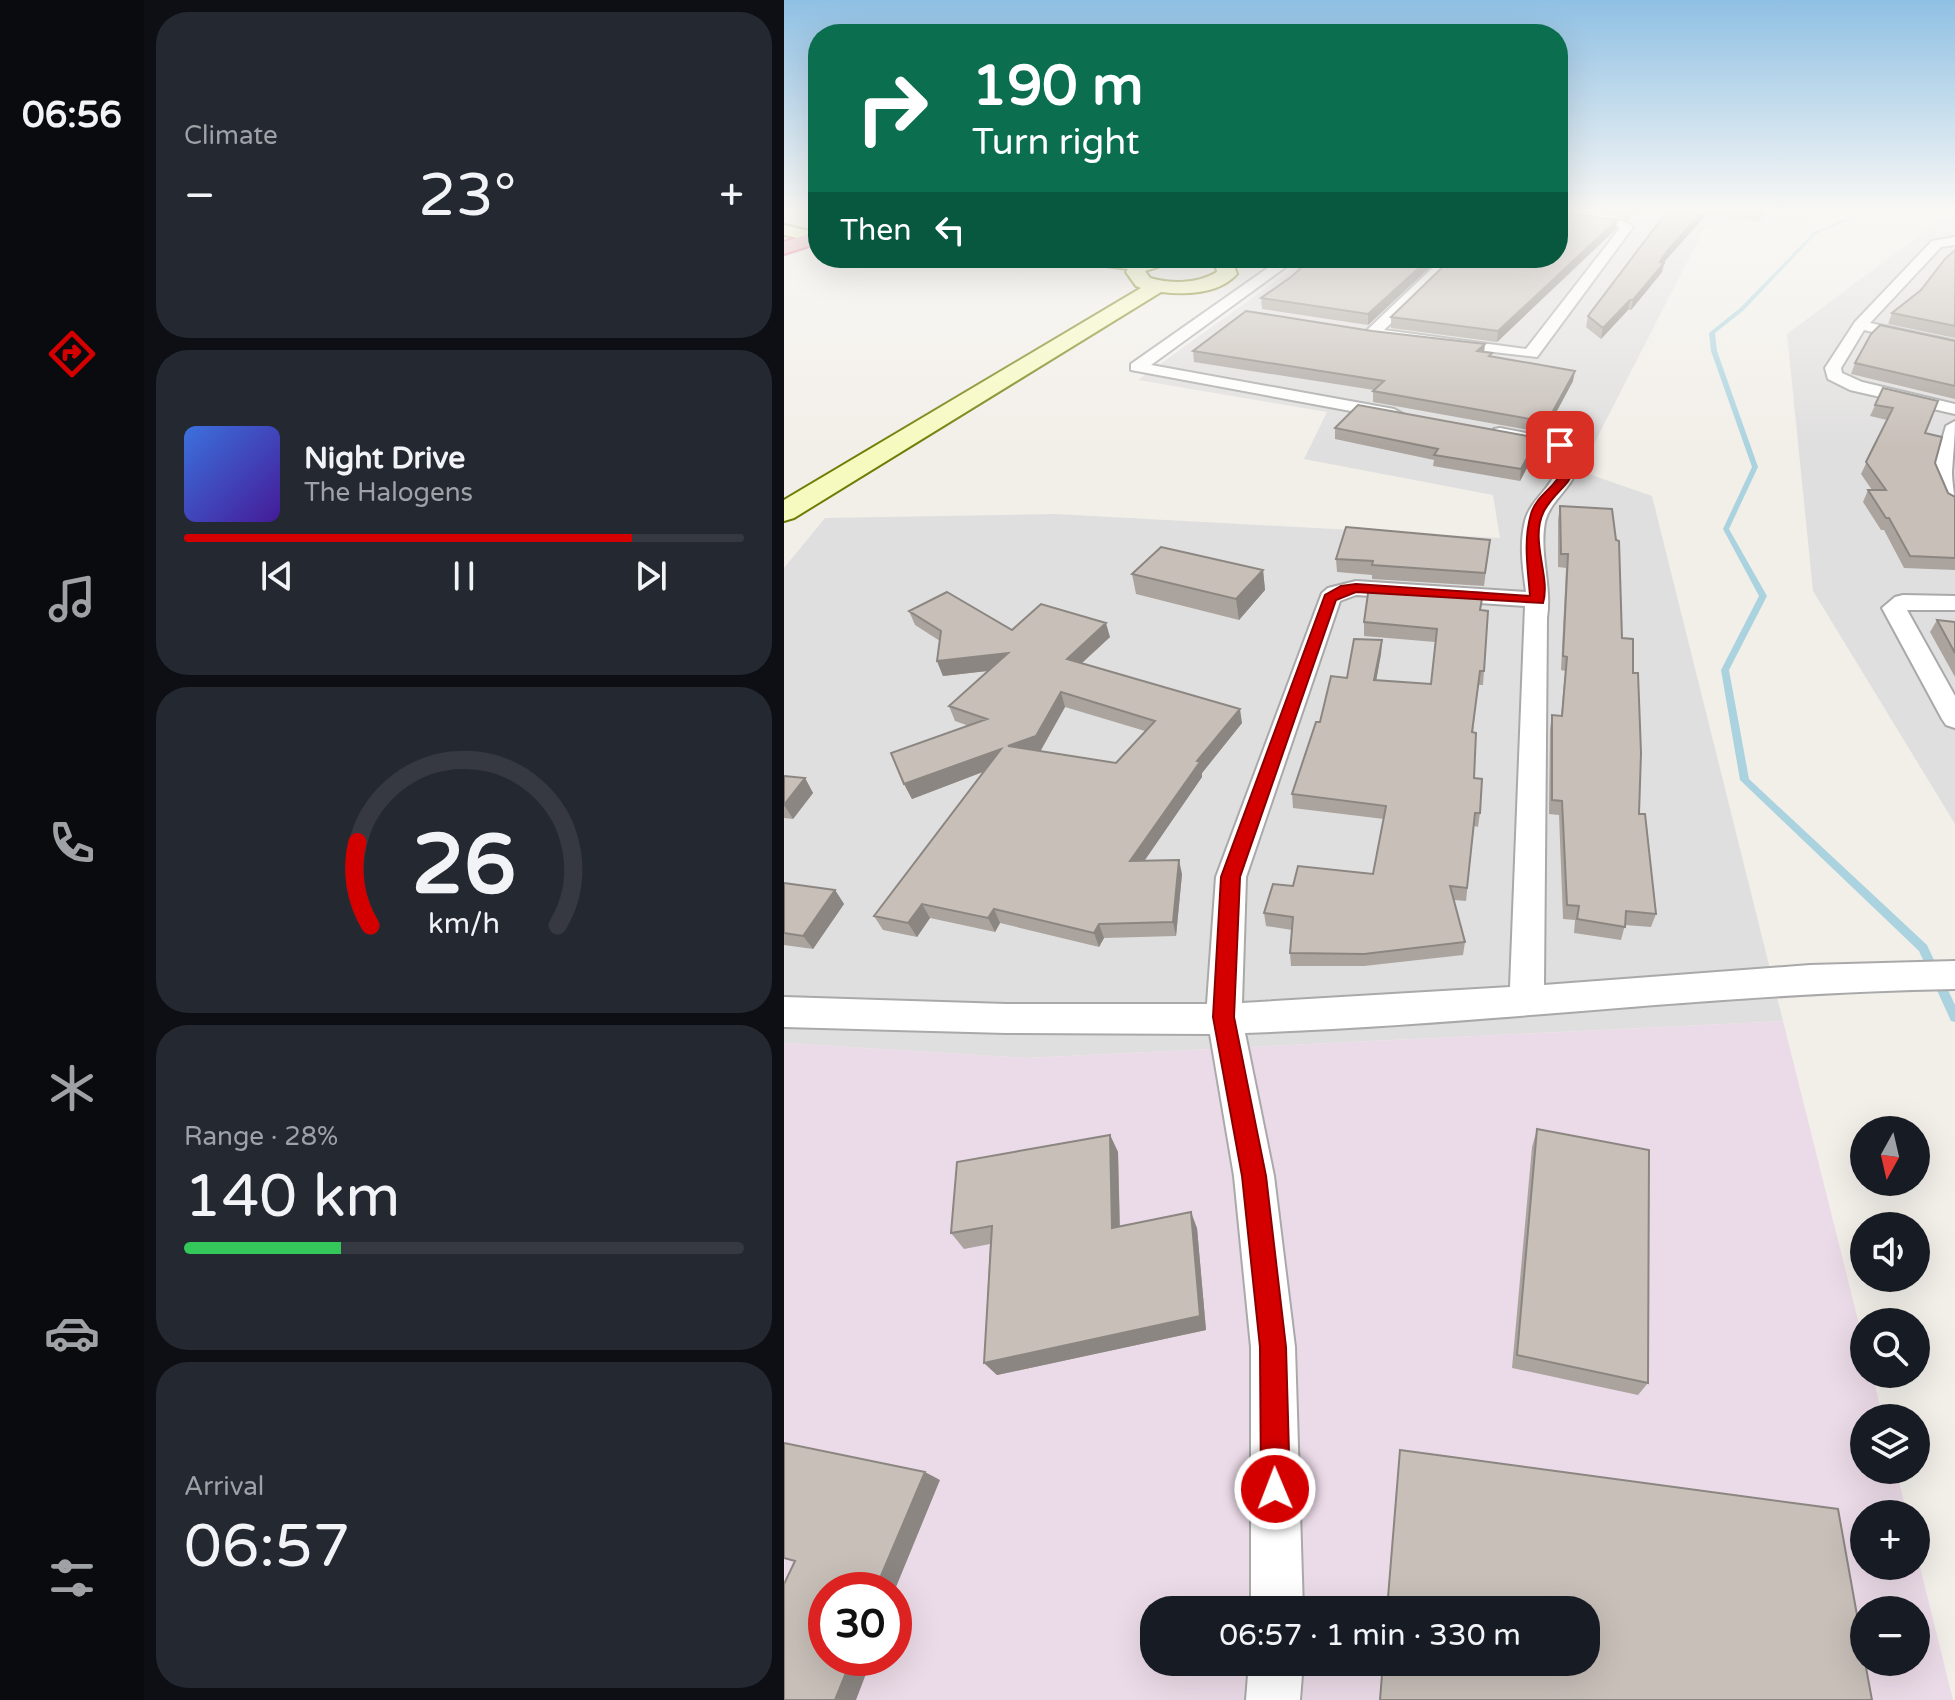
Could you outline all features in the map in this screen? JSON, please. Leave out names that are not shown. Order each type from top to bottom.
[{"type":"street","points":[[784,512],[1154,288]]},
{"type":"street","points":[[1245,288],[1137,367],[1416,418]]},
{"type":"street","points":[[1415,288],[1364,332],[1531,354],[1579,288]]},
{"type":"street","points":[[1895,288],[1860,325],[1833,368],[1834,375],[1856,386],[1955,409]]},
{"type":"street","points":[[1214,309],[1246,314]]},
{"type":"street","points":[[1860,325],[1955,346]]},
{"type":"street","points":[[1955,426],[1942,474],[1955,504]]},
{"type":"street","points":[[1478,429],[1560,445],[1568,457],[1567,470],[1560,486],[1538,511],[1532,543],[1538,600],[1535,618],[1527,1000]]},
{"type":"street","points":[[1277,1596],[1273,1347],[1254,1176],[1224,1017],[1231,877],[1330,598],[1346,589],[1356,588],[1538,600]]},
{"type":"street","points":[[1955,603],[1903,602],[1894,608],[1955,719]]},
{"type":"street","points":[[784,1012],[1018,1020],[1375,1013],[1658,988],[1889,975],[1955,975]]},
{"type":"street","points":[[1273,1700],[1275,1676]]},
{"type":"shaded area","points":[[1266,288],[1674,288],[1580,471],[1652,496],[1783,1021],[1026,1058],[784,1043],[784,568],[825,518],[1055,514],[1500,538],[1493,495],[1304,459],[1327,412],[1138,380]]},
{"type":"shaded area","points":[[1848,288],[1955,288],[1955,824],[1813,591],[1787,334]]},
{"type":"shaded area","points":[[1783,1021],[1855,1308],[1850,1308],[1850,1388],[1876,1388],[1880,1404],[1850,1404],[1850,1484],[1900,1484],[1904,1500],[1850,1500],[1850,1580],[1923,1580],[1927,1596],[1850,1596],[1850,1676],[1930,1676],[1930,1607],[1953,1700],[784,1700],[784,1043],[1026,1058]]},
{"type":"building","points":[[1275,288],[1396,288],[1368,314],[1261,298]]},
{"type":"building","points":[[1421,288],[1544,288],[1498,331],[1391,317]]},
{"type":"building","points":[[1609,288],[1643,288],[1603,328],[1588,316]]},
{"type":"building","points":[[1955,288],[1955,326],[1892,313],[1921,290]]},
{"type":"building","points":[[1246,311],[1372,331],[1485,344],[1477,351],[1492,353],[1489,356],[1575,371],[1547,422],[1373,391],[1384,381],[1193,351]]},
{"type":"building","points":[[1880,325],[1955,341],[1955,386],[1855,363],[1871,334]]},
{"type":"building","points":[[1883,388],[1938,401],[1925,433],[1942,437],[1935,463],[1948,493],[1955,497],[1955,558],[1910,556],[1889,518],[1868,490],[1886,490],[1866,462],[1893,408],[1875,405]]},
{"type":"building","points":[[1358,405],[1538,438],[1521,469],[1434,455],[1438,449],[1335,428]]},
{"type":"building","points":[[1560,506],[1612,509],[1616,540],[1619,541],[1622,638],[1633,639],[1633,673],[1638,673],[1641,753],[1639,814],[1645,814],[1656,914],[1626,911],[1625,927],[1577,919],[1579,906],[1567,905],[1562,801],[1552,800],[1552,715],[1562,716],[1567,657],[1563,656],[1568,554],[1561,554]]},
{"type":"building","points":[[1346,527],[1490,540],[1485,573],[1372,565],[1373,561],[1336,559]]},
{"type":"building","points":[[1161,547],[1263,570],[1236,599],[1132,574]]},
{"type":"building","points":[[1369,586],[1483,593],[1480,610],[1488,611],[1484,671],[1480,671],[1472,732],[1476,733],[1474,778],[1482,779],[1480,813],[1475,813],[1467,888],[1450,886],[1465,942],[1364,954],[1290,953],[1293,917],[1264,913],[1273,884],[1293,886],[1298,866],[1373,874],[1386,806],[1292,794],[1316,722],[1320,722],[1331,676],[1347,678],[1354,639],[1382,640],[1374,680],[1431,684],[1437,629],[1364,622]]},
{"type":"building","points":[[947,592],[1012,630],[1041,604],[1106,623],[1067,659],[1240,709],[1197,761],[1200,762],[1130,861],[1179,860],[1173,922],[1099,924],[1094,933],[994,909],[988,918],[922,904],[908,923],[874,916],[1001,749],[904,784],[891,753],[987,719],[949,706],[1008,653],[937,661],[941,631],[909,611]],"holes":[[[1061,692],[1155,721],[1116,763],[1008,746],[1036,736]]]},
{"type":"building","points":[[1937,620],[1955,622],[1955,653]]},
{"type":"building","points":[[784,776],[805,778],[784,805]]},
{"type":"building","points":[[784,883],[835,890],[803,936],[784,933]]},
{"type":"building","points":[[1537,1129],[1649,1150],[1648,1383],[1517,1355]]},
{"type":"building","points":[[1110,1135],[1112,1228],[1191,1212],[1200,1316],[984,1363],[992,1226],[951,1233],[957,1162]]},
{"type":"building","points":[[784,1443],[925,1472],[883,1572],[808,1572],[808,1676],[845,1676],[835,1700],[784,1700],[784,1584],[795,1561],[784,1558]]},
{"type":"building","points":[[1400,1450],[1838,1509],[1854,1596],[1850,1596],[1850,1676],[1868,1676],[1872,1700],[1380,1700],[1382,1676],[1600,1676],[1600,1596],[1388,1596]]},
{"type":"waterway","points":[[1762,288],[1712,333],[1714,351],[1755,467],[1726,529],[1763,596],[1725,670],[1745,780],[1923,948],[1955,1017]]},
{"type":"route","points":[[1275,1489],[1273,1347],[1254,1176],[1224,1017],[1231,877],[1330,598],[1346,589],[1356,588],[1538,600],[1532,543],[1538,511],[1560,486],[1567,470],[1568,457],[1560,445]]}]
